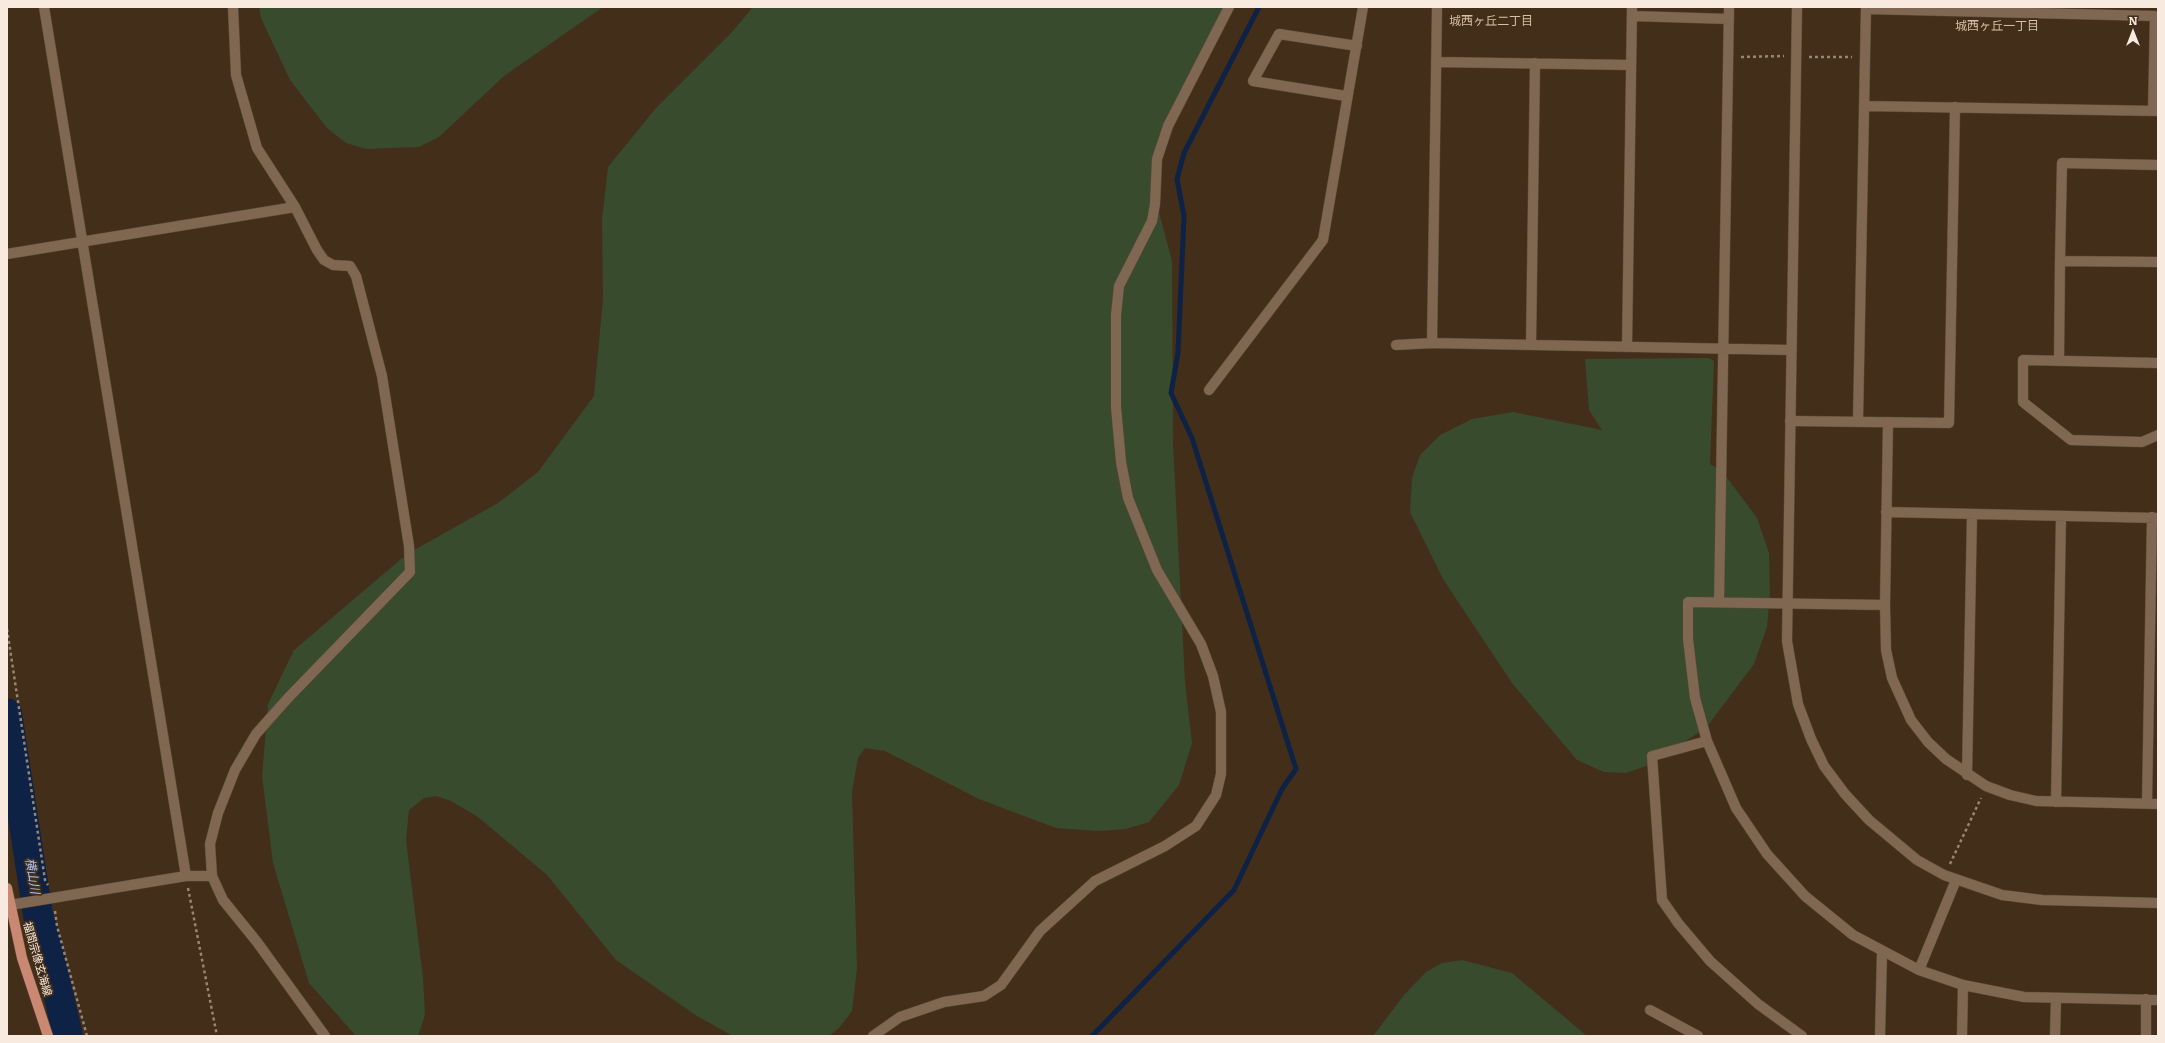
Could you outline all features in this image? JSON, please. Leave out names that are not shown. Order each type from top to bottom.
[{"type":"main road","name":"福間宗像玄海線","points":[[7,888],[22,958],[48,1036]]},
{"type":"street","points":[[44,7],[186,876]]},
{"type":"street","points":[[233,7],[236,75],[257,148],[295,207],[316,250],[324,260],[333,265],[350,266],[356,276],[382,376],[409,546],[410,572],[288,698],[256,734],[235,770],[218,814],[210,844],[212,876],[223,900],[257,942],[325,1036]]},
{"type":"street","points":[[873,1036],[900,1017],[944,1002],[984,996],[1001,985],[1040,931],[1095,880],[1165,846],[1196,826],[1216,795],[1221,774],[1221,712],[1213,676],[1201,644],[1157,570],[1128,498],[1121,462],[1116,408],[1116,315],[1119,286],[1152,221],[1155,204],[1157,159],[1168,126],[1229,7]]},
{"type":"street","points":[[1209,390],[1323,240],[1346,96],[1363,7]]},
{"type":"street","points":[[1432,344],[1437,7]]},
{"type":"street","points":[[1719,602],[1729,7]]},
{"type":"street","points":[[1797,7],[1787,641],[1798,704],[1811,739],[1824,766],[1845,794],[1869,820],[1917,860],[1944,875],[2002,895],[2042,900],[2158,903]]},
{"type":"street","points":[[1858,421],[1864,106],[1866,8],[2155,11],[2156,111],[1864,106]]},
{"type":"street","points":[[1627,346],[1632,11],[1729,19]]},
{"type":"street","points":[[1346,96],[1253,81],[1279,34],[1356,46]]},
{"type":"street","points":[[1436,62],[1631,65]]},
{"type":"street","points":[[1531,345],[1535,63]]},
{"type":"street","points":[[1790,421],[1949,423],[1955,107]]},
{"type":"street","points":[[2059,360],[2062,163],[2158,165]]},
{"type":"street","points":[[7,254],[295,207]]},
{"type":"street","points":[[2060,261],[2158,262]]},
{"type":"street","points":[[1396,345],[1627,346],[1791,350]]},
{"type":"street","points":[[2158,363],[2023,360],[2023,402],[2072,440],[2142,442],[2158,435]]},
{"type":"street","points":[[1888,422],[1885,605],[1886,650],[1892,678],[1911,720],[1928,742],[1946,759],[1967,775],[1986,786],[2036,801],[2158,804]]},
{"type":"street","points":[[1886,512],[2155,518],[2147,804]]},
{"type":"street","points":[[1967,775],[1972,514]]},
{"type":"street","points":[[2056,802],[2061,516]]},
{"type":"street","points":[[1885,605],[1688,602],[1688,639],[1695,698],[1707,741],[1736,808],[1767,854],[1805,896],[1853,935],[1882,952],[1919,970],[1963,985],[2024,997],[2158,1000]]},
{"type":"street","points":[[1707,741],[1652,756],[1662,900],[1678,923],[1710,961],[1758,1004],[1802,1036]]},
{"type":"street","points":[[10,905],[186,876],[212,876]]},
{"type":"street","points":[[1919,970],[1956,880]]},
{"type":"street","points":[[1880,1036],[1882,952]]},
{"type":"street","points":[[1962,1036],[1963,985]]},
{"type":"street","points":[[2055,1036],[2056,998]]},
{"type":"street","points":[[2146,999],[2146,1036]]},
{"type":"street","points":[[1650,1010],[1698,1036]]},
{"type":"path","points":[[7,629],[45,880],[54,897],[57,926],[87,1036]]},
{"type":"path","points":[[1944,875],[1986,786]]},
{"type":"path","points":[[186,876],[217,1036]]},
{"type":"green space","points":[[259,7],[603,7],[504,76],[439,137],[419,147],[366,149],[346,143],[327,128],[290,80],[261,18]]},
{"type":"green space","points":[[753,7],[1224,7],[1162,128],[1152,186],[1172,261],[1173,443],[1185,682],[1192,743],[1179,785],[1149,822],[1126,829],[1099,831],[1056,828],[979,799],[885,751],[865,748],[858,758],[852,792],[857,969],[852,1011],[839,1028],[829,1036],[733,1036],[697,1016],[616,960],[547,875],[478,817],[451,801],[436,796],[424,798],[409,810],[406,840],[423,978],[425,1015],[418,1036],[356,1036],[309,983],[273,863],[262,776],[268,704],[294,650],[407,554],[498,503],[538,472],[594,396],[603,299],[602,219],[608,167],[656,108],[732,32]]},
{"type":"green space","points":[[1709,358],[1714,361],[1710,464],[1722,471],[1757,518],[1769,553],[1770,594],[1767,627],[1754,664],[1706,728],[1646,766],[1626,773],[1604,772],[1577,760],[1512,683],[1443,579],[1410,512],[1412,478],[1420,455],[1440,435],[1472,419],[1513,412],[1602,430],[1589,410],[1585,359]]},
{"type":"green space","points":[[1462,960],[1512,973],[1587,1036],[1373,1036],[1404,995],[1426,972],[1442,963]]},
{"type":"waterway","points":[[1092,1036],[1234,890],[1282,789],[1296,769],[1192,438],[1171,393],[1178,353],[1184,216],[1177,179],[1184,153],[1259,7]]},
{"type":"waterway","name":"横山川","points":[[7,713],[38,915],[47,945],[68,1036]]},
{"type":"district","name":"城西ヶ丘二丁目","points":[[1491,21]]},
{"type":"district","name":"城西ヶ丘一丁目","points":[[1997,26]]}]
